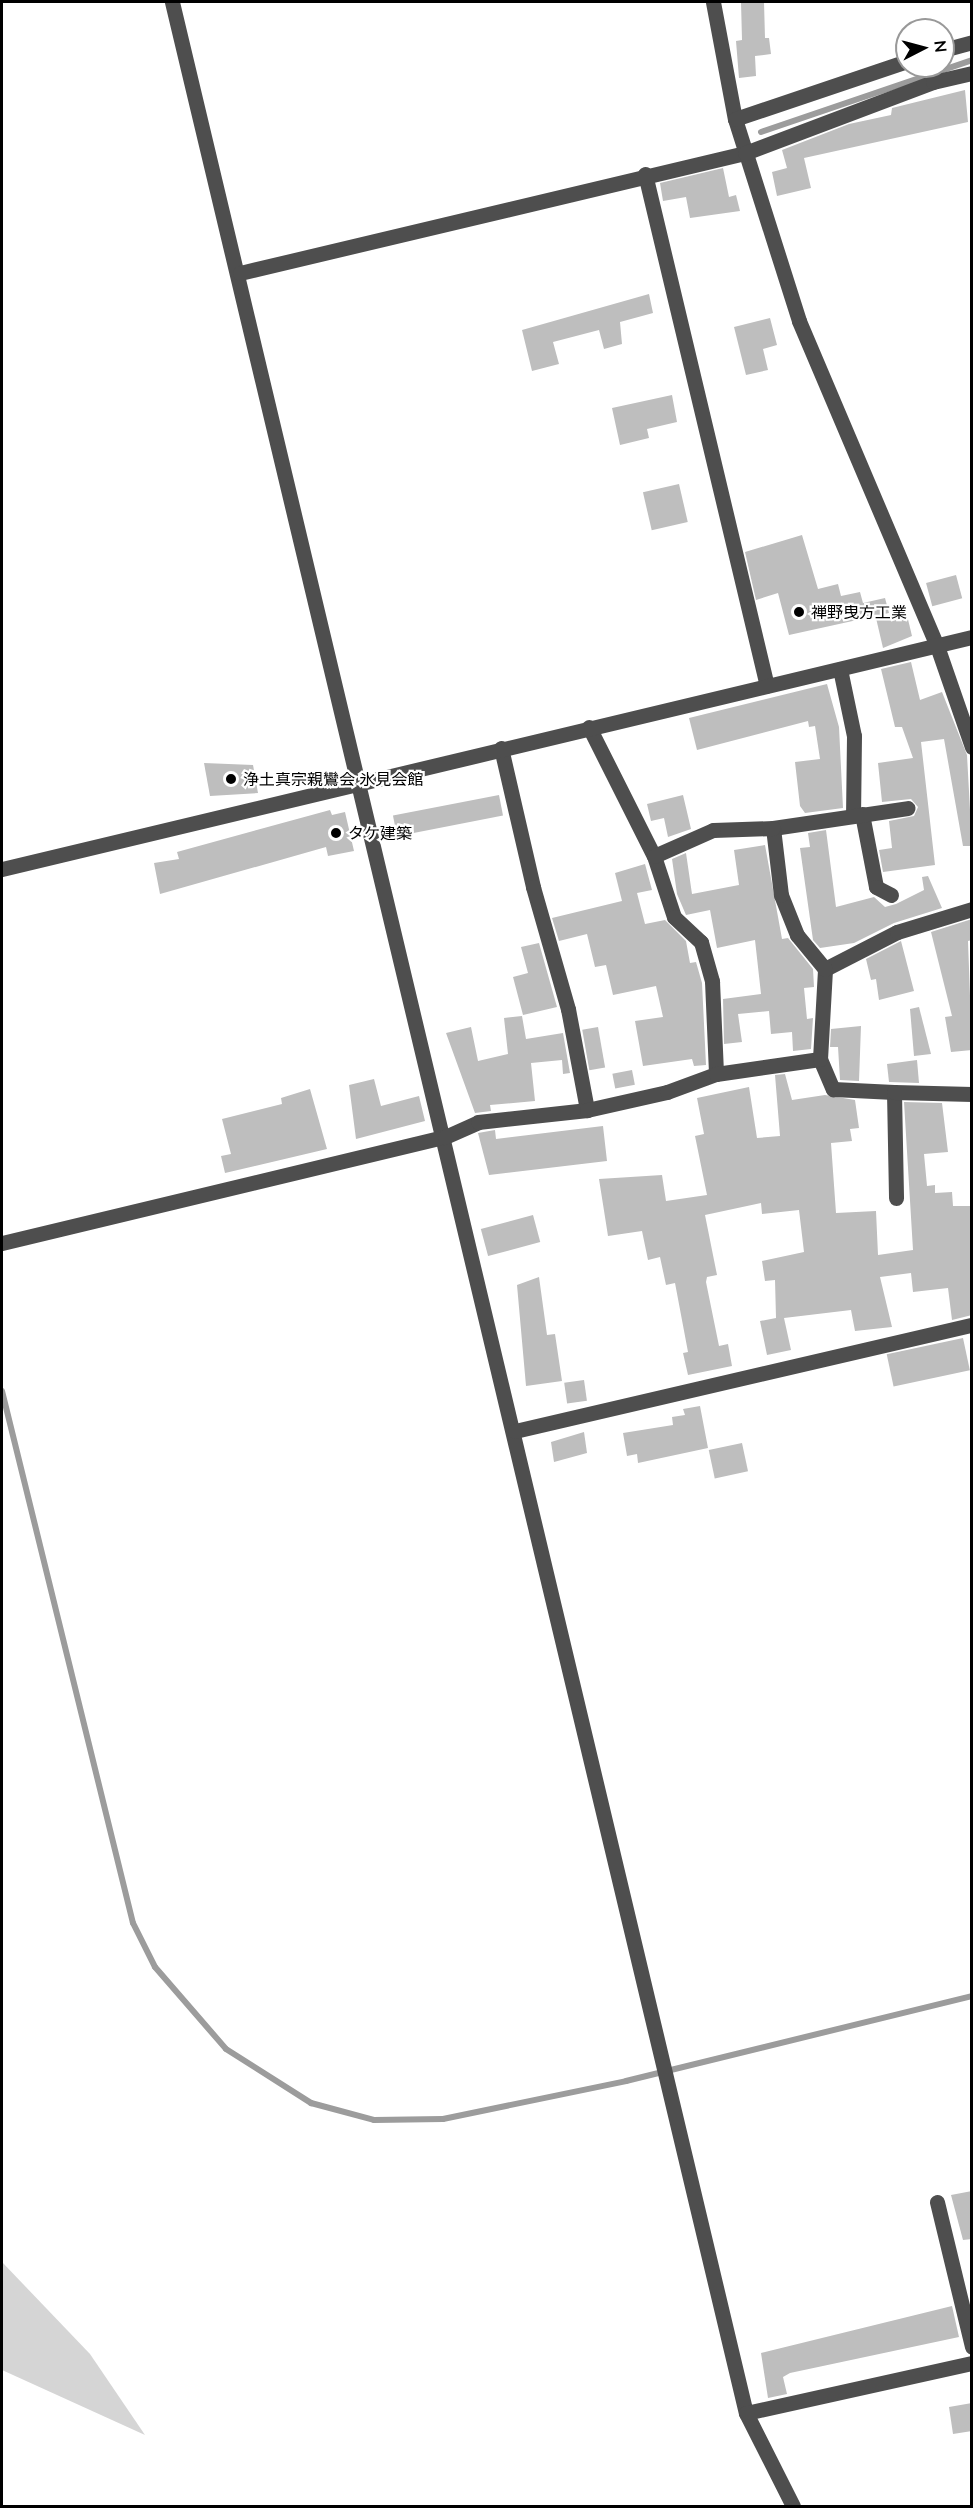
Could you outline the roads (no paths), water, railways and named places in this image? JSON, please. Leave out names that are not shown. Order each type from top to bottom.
[{"type":"street","points":[[172,2],[240,273],[746,2413],[793,2506]]},
{"type":"street","points":[[713,2],[735,118],[799,321],[937,646],[972,747]]},
{"type":"street","points":[[955,47],[972,42]]},
{"type":"street","points":[[735,118],[895,65]]},
{"type":"street","points":[[240,273],[645,174],[745,153],[933,82],[972,73]]},
{"type":"street","points":[[645,174],[767,686]]},
{"type":"street","points":[[2,869],[972,637]]},
{"type":"street","points":[[840,669],[854,736],[857,815],[876,887],[891,895]]},
{"type":"street","points":[[589,727],[654,856],[674,917],[701,942],[712,981],[716,1074]]},
{"type":"street","points":[[501,748],[532,887],[568,1009],[587,1110]]},
{"type":"street","points":[[654,856],[713,830],[773,828],[908,808]]},
{"type":"street","points":[[773,828],[781,895],[797,935],[825,969],[820,1059],[833,1089],[972,1094]]},
{"type":"street","points":[[825,969],[897,932],[972,909]]},
{"type":"street","points":[[2,1244],[445,1137],[478,1122],[587,1110],[667,1092],[716,1074],[820,1059]]},
{"type":"street","points":[[894,1092],[896,1198]]},
{"type":"street","points":[[515,1431],[972,1325]]},
{"type":"street","points":[[938,2202],[972,2347]]},
{"type":"street","points":[[746,2413],[972,2363]]},
{"type":"waterway","points":[[761,132],[972,60]]},
{"type":"waterway","points":[[2,1391],[133,1923],[155,1967],[226,2049],[311,2103],[374,2120],[443,2119],[626,2081],[972,1996]]},
{"type":"place","name":"禅野曳方工業","points":[[799,612]]},
{"type":"place","name":"浄土真宗親鸞会 氷見会館","points":[[231,779]]},
{"type":"place","name":"タケ建築","points":[[336,833]]}]
